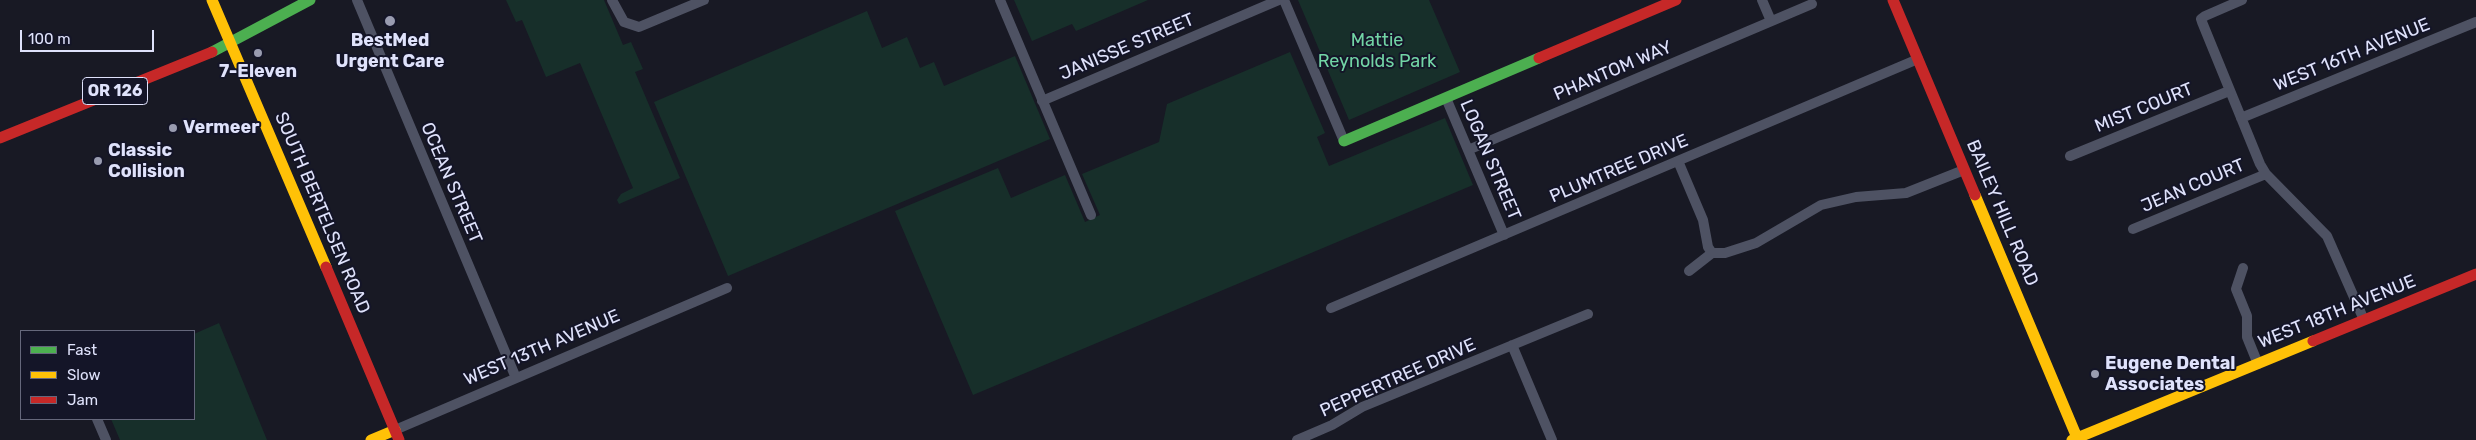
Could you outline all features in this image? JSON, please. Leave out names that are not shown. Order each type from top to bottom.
[{"type":"main road","name":"SOUTH BERTELSEN ROAD","points":[[212,0],[397,435]]},
{"type":"main road","name":"OR 126","points":[[0,138],[214,51],[310,0]]},
{"type":"main road","points":[[1344,141],[1676,0]]},
{"type":"main road","name":"BAILEY HILL ROAD","points":[[1893,0],[2075,439]]},
{"type":"main road","name":"WEST 18TH AVENUE","points":[[2075,439],[2476,274]]},
{"type":"main road","name":"WEST 13TH AVENUE","points":[[371,440],[397,435]]},
{"type":"street","name":"OCEAN STREET","points":[[357,0],[516,378]]},
{"type":"street","points":[[612,0],[619,16],[630,26],[639,27],[704,0]]},
{"type":"street","points":[[1000,0],[1091,215]]},
{"type":"street","name":"JANISSE STREET","points":[[1042,101],[1279,0]]},
{"type":"street","points":[[1284,0],[1344,141]]},
{"type":"street","points":[[1762,0],[1771,21]]},
{"type":"street","points":[[2242,0],[2201,19],[2266,174],[2327,236],[2364,320]]},
{"type":"street","name":"PHANTOM WAY","points":[[1468,150],[1812,4]]},
{"type":"street","name":"WEST 16TH AVENUE","points":[[2241,118],[2476,22]]},
{"type":"street","name":"PLUMTREE DRIVE","points":[[1331,308],[1918,59]]},
{"type":"street","name":"MIST COURT","points":[[2070,156],[2230,91]]},
{"type":"street","name":"LOGAN STREET","points":[[1446,98],[1504,235]]},
{"type":"street","points":[[1678,161],[1703,220],[1708,247],[1712,253]]},
{"type":"street","points":[[1689,271],[1712,253],[1724,253],[1756,243],[1821,205],[1856,197],[1906,193],[1964,170]]},
{"type":"street","name":"JEAN COURT","points":[[2133,229],[2266,174]]},
{"type":"street","points":[[2243,268],[2236,289],[2248,316],[2247,336],[2258,364]]},
{"type":"street","name":"WEST 13TH AVENUE","points":[[397,435],[516,378],[727,288]]},
{"type":"street","name":"PEPPERTREE DRIVE","points":[[1297,440],[1332,425],[1362,407],[1588,314]]},
{"type":"street","points":[[1512,345],[1552,440]]},
{"type":"street","points":[[98,420],[106,440]]},
{"type":"green space","points":[[506,0],[604,0],[623,45],[631,42],[643,69],[635,72],[680,178],[619,204],[617,200],[621,194],[633,188],[580,63],[546,77],[522,20],[516,22]]},
{"type":"green space","points":[[1014,0],[1148,0],[1076,31],[1072,24],[1032,41]]},
{"type":"green space","name":"Mattie Reynolds Park","points":[[1298,0],[1429,0],[1460,72],[1349,120]]},
{"type":"green space","points":[[867,11],[882,48],[907,37],[920,68],[934,62],[944,86],[1015,56],[1050,139],[728,276],[654,102]]},
{"type":"green space","points":[[1290,52],[1325,133],[1317,137],[1329,166],[1445,118],[1473,185],[973,395],[895,211],[998,168],[1011,198],[1065,175],[1085,222],[1100,215],[1082,174],[1159,142],[1167,104]]},
{"type":"green space","points":[[219,323],[267,440],[120,440],[111,420],[195,420],[195,334]]},
{"type":"traffic: fast","points":[[212,52],[310,0]]},
{"type":"traffic: fast","points":[[1344,141],[1539,58]]},
{"type":"traffic: slow","points":[[212,0],[326,267]]},
{"type":"traffic: slow","points":[[1975,195],[2078,440]]},
{"type":"traffic: slow","points":[[2072,440],[2313,341]]},
{"type":"traffic: slow","points":[[371,440],[395,430]]},
{"type":"traffic: jam","points":[[1539,58],[1676,0]]},
{"type":"traffic: jam","points":[[1893,0],[1975,195]]},
{"type":"traffic: jam","points":[[0,138],[212,52]]},
{"type":"traffic: jam","points":[[326,267],[399,440]]},
{"type":"traffic: jam","points":[[2313,341],[2476,274]]},
{"type":"place","name":"BestMed Urgent Care","points":[[390,21]]},
{"type":"place","name":"7-Eleven","points":[[258,53]]},
{"type":"place","name":"Vermeer","points":[[173,128]]},
{"type":"place","name":"Classic Collision","points":[[98,161]]},
{"type":"place","name":"Eugene Dental Associates","points":[[2095,374]]}]
